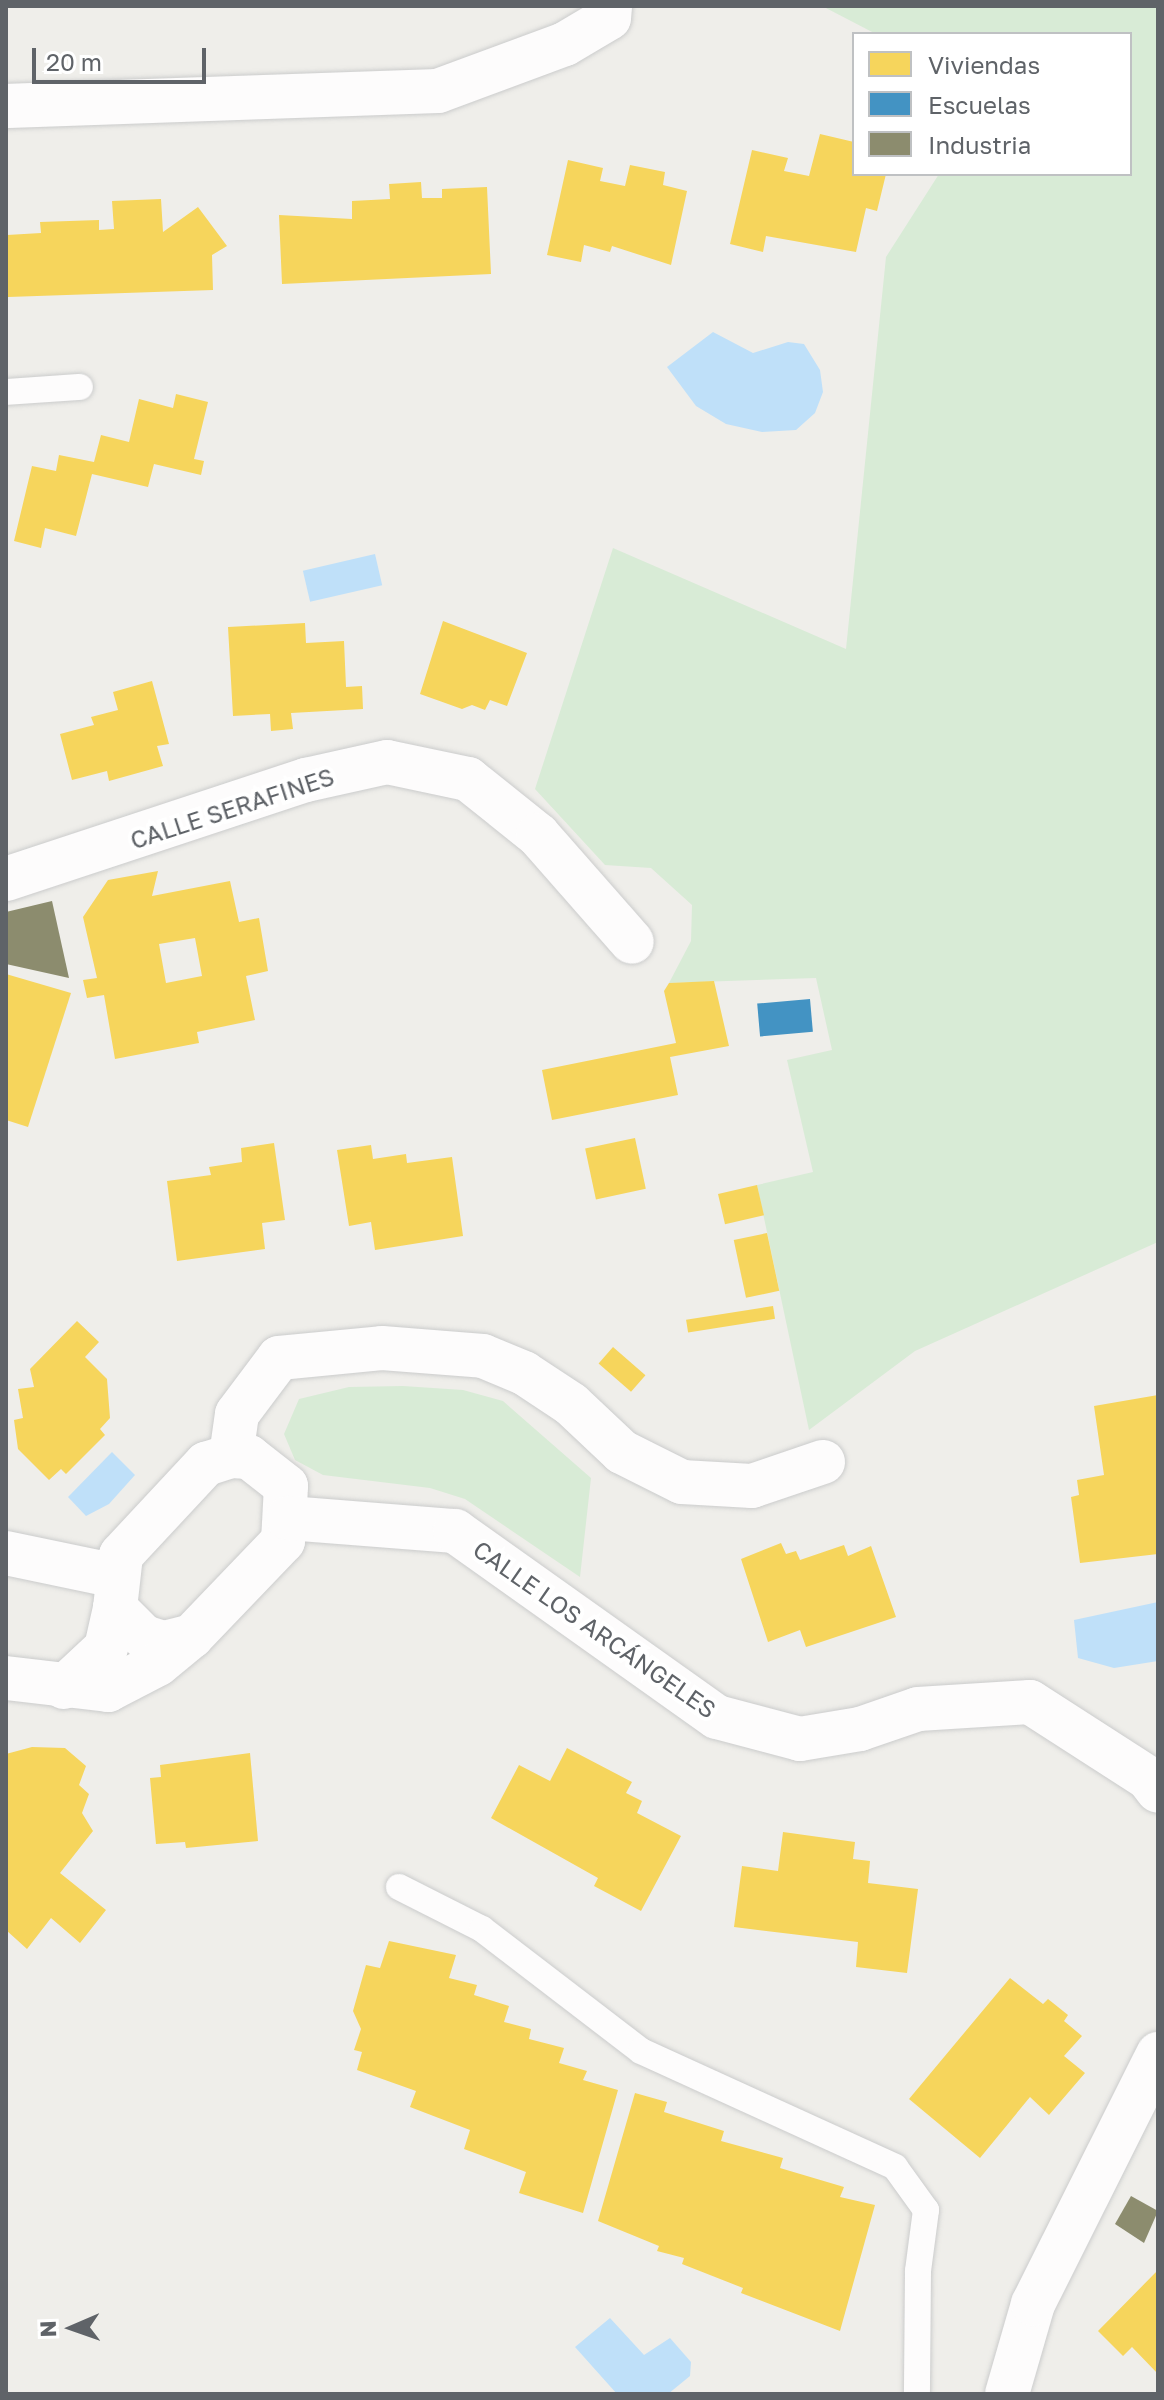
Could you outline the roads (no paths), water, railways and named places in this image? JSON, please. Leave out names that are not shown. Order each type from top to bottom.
[{"type":"street","points":[[6,106],[438,91],[565,44],[609,18],[610,6]]},
{"type":"street","name":"CALLE SERAFINES","points":[[6,879],[306,780],[387,762],[468,779],[538,835],[632,942]]},
{"type":"street","points":[[231,1456],[237,1414],[279,1358],[382,1348],[483,1356],[524,1373],[571,1404],[622,1452],[682,1482],[752,1486],[823,1462]]},
{"type":"street","points":[[6,1678],[64,1687],[108,1690],[158,1664],[192,1636],[283,1541],[288,1518],[286,1486],[249,1457],[231,1456],[206,1464],[121,1555],[106,1648],[64,1687]]},
{"type":"street","name":"CALLE LOS ARCÁNGELES","points":[[288,1518],[455,1531],[717,1717],[800,1739],[860,1729],[918,1709],[1030,1702],[1155,1778]]},
{"type":"street","points":[[6,1553],[115,1592],[144,1637],[163,1643],[192,1636]]},
{"type":"street","points":[[1007,2394],[1033,2304],[1158,2054]]},
{"type":"lane","points":[[6,392],[80,387]]},
{"type":"lane","points":[[399,1887],[482,1929],[641,2051],[895,2167],[926,2210],[918,2271],[917,2394]]},
{"type":"water","points":[[713,332],[753,353],[788,342],[804,344],[820,370],[823,392],[815,413],[796,430],[762,432],[726,424],[696,406],[667,367]]},
{"type":"water","points":[[375,554],[382,585],[310,602],[303,571]]},
{"type":"water","points":[[112,1452],[135,1475],[109,1504],[86,1516],[68,1497]]},
{"type":"water","points":[[1158,1602],[1158,1661],[1114,1668],[1078,1658],[1074,1620]]},
{"type":"water","points":[[610,2318],[644,2355],[670,2338],[691,2362],[690,2376],[668,2394],[617,2394],[575,2347]]}]
